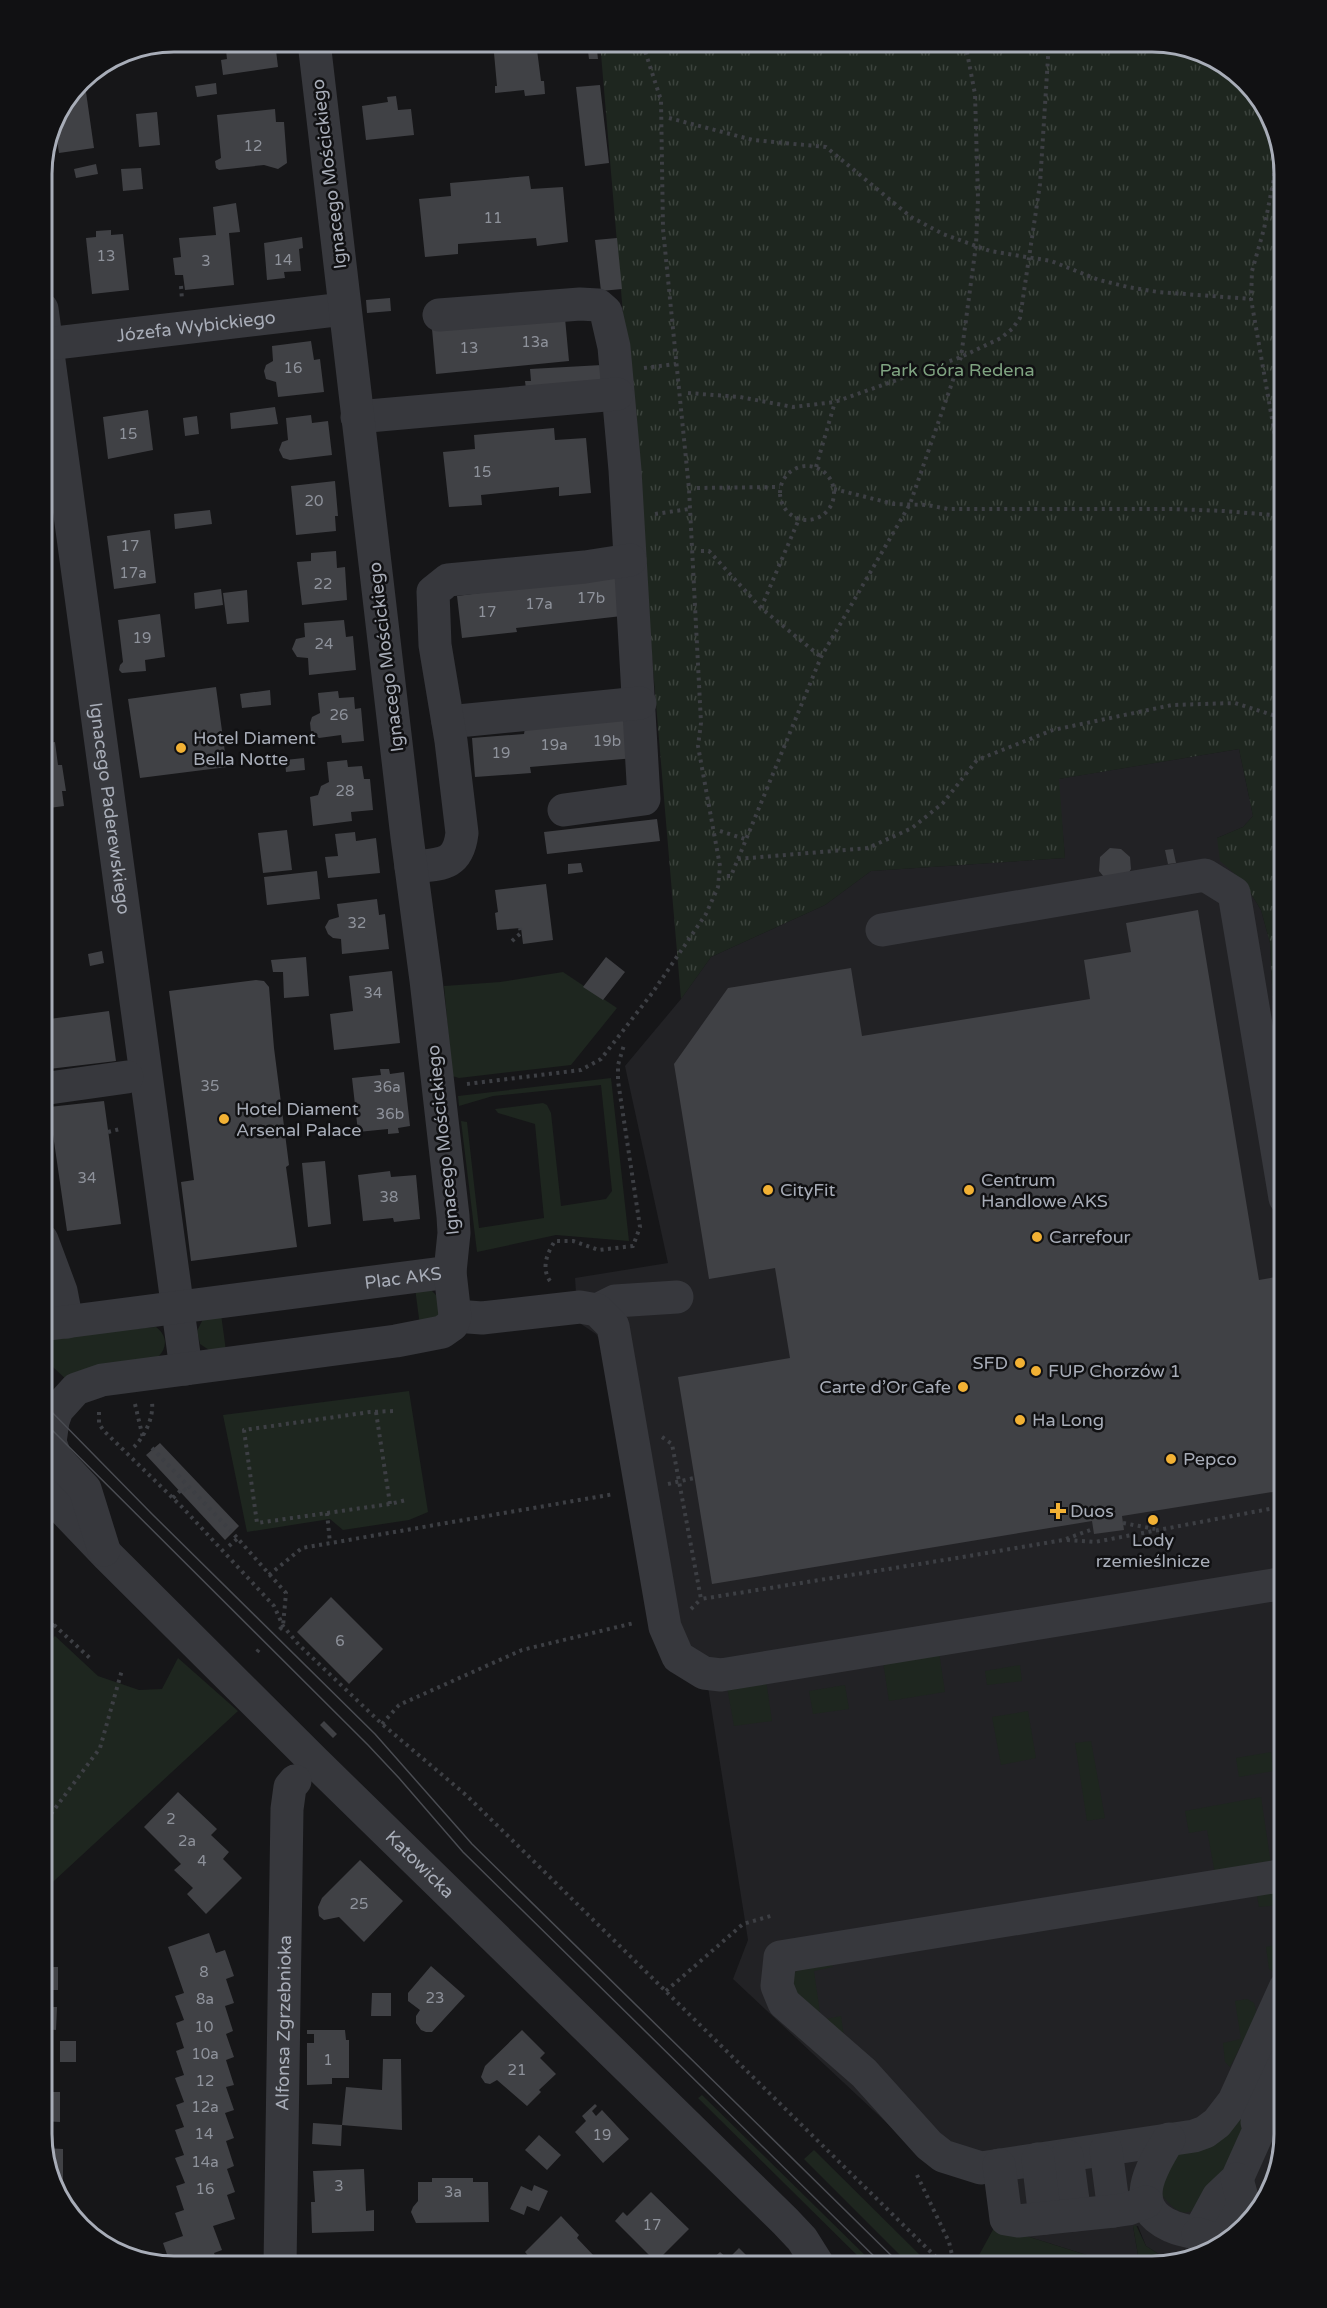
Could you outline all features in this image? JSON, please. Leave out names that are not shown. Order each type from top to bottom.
[{"type":"street","name":"Ignacego Mościckiego","points":[[315,52],[453,1216],[454,1233],[450,1272]]},
{"type":"street","points":[[439,315],[580,304],[598,305],[606,312],[614,347],[625,470],[644,799],[564,810]]},
{"type":"street","name":"Józefa Wybickiego","points":[[53,343],[344,309]]},
{"type":"street","name":"Ignacego Paderewskiego","points":[[53,388],[177,1308]]},
{"type":"street","points":[[357,417],[617,394]]},
{"type":"street","points":[[411,867],[440,864],[451,860],[457,855],[462,833],[448,722],[435,645],[433,592],[448,580],[585,567],[630,560]]},
{"type":"street","points":[[448,722],[640,703]]},
{"type":"street","points":[[882,930],[1205,875],[1234,893],[1274,1132]]},
{"type":"street","points":[[53,1088],[127,1077]]},
{"type":"street","points":[[52,1268],[61,1291],[54,1323]]},
{"type":"street","name":"Plac AKS","points":[[54,1323],[450,1272],[455,1316]]},
{"type":"street","points":[[52,1429],[55,1415],[75,1389],[88,1383],[407,1339],[442,1332],[452,1325],[455,1316],[482,1318],[581,1309],[615,1301],[677,1297]]},
{"type":"street","points":[[177,1308],[186,1369]]},
{"type":"street","points":[[581,1309],[613,1326],[662,1616],[678,1657],[704,1673],[722,1675],[1274,1585]]},
{"type":"street","points":[[52,1451],[56,1458],[85,1489],[104,1550]]},
{"type":"street","name":"Katowicka","points":[[52,1497],[305,1753],[802,2239],[827,2256]]},
{"type":"street","name":"Alfonsa Zgrzebnioka","points":[[280,2255],[287,1809],[290,1787],[295,1782]]},
{"type":"street","points":[[1274,1877],[780,1957],[777,1986],[784,2003],[864,2073],[929,2145],[943,2156],[981,2168],[1194,2136],[1205,2132],[1234,2101],[1274,2012]]},
{"type":"street","points":[[1169,2139],[1152,2166],[1146,2187],[1146,2202],[1155,2217],[1172,2227],[1198,2234],[1218,2197],[1238,2179],[1272,2125],[1257,2122],[1274,2086]]},
{"type":"street","points":[[1052,2157],[1006,2219],[1128,2209],[1146,2202]]},
{"type":"street","points":[[1052,2157],[1071,2215]]},
{"type":"street","name":"Katowicka","points":[[802,2239],[812,2256]]},
{"type":"path","points":[[727,876],[732,876],[745,839],[821,657],[910,504],[961,357],[976,245],[978,199],[975,94],[967,53]]},
{"type":"path","points":[[687,393],[740,397],[793,406],[835,402],[961,357],[1001,338],[1012,329],[1020,318],[1040,184],[1048,53]]},
{"type":"path","points":[[669,118],[753,140],[826,147],[911,217],[943,234],[990,252],[1051,261],[1099,280],[1128,287],[1158,292],[1251,299]]},
{"type":"path","points":[[1274,178],[1264,229],[1252,271],[1251,299],[1274,430]]},
{"type":"path","points":[[816,467],[835,402]]},
{"type":"path","points":[[816,467],[828,475],[834,489],[831,507],[825,513],[808,520],[799,519],[786,510],[780,496],[780,487],[787,474],[793,469],[816,467]]},
{"type":"path","points":[[697,488],[780,487]]},
{"type":"path","points":[[834,489],[894,504],[927,505],[948,509],[1183,509],[1274,515]]},
{"type":"path","points":[[761,608],[799,519]]},
{"type":"path","points":[[701,551],[710,551],[761,608],[821,657]]},
{"type":"path","points":[[738,859],[868,848],[912,828],[943,803],[977,760],[1053,730],[1172,705],[1236,703],[1274,715]]},
{"type":"path","points":[[720,831],[745,839]]},
{"type":"path","points":[[512,941],[520,933],[520,928]]},
{"type":"path","points":[[581,1309],[564,1297],[547,1277],[546,1258],[555,1241],[573,1241],[599,1250],[633,1246],[640,1227],[618,1081],[618,1065],[624,1045]]},
{"type":"path","points":[[108,1132],[120,1130]]},
{"type":"path","points":[[134,1447],[143,1438],[153,1408],[151,1395]]},
{"type":"path","points":[[133,1397],[143,1438]]},
{"type":"path","points":[[106,1407],[99,1409],[98,1414],[99,1424],[104,1431],[173,1498],[274,1606],[283,1626],[299,1645],[382,1724],[466,1795],[935,2256]]},
{"type":"path","points":[[393,1411],[244,1430],[257,1523],[406,1500]]},
{"type":"path","points":[[376,1412],[390,1504]]},
{"type":"path","points":[[661,1436],[672,1444],[701,1599]]},
{"type":"path","points":[[152,1448],[286,1593],[283,1626],[279,1630]]},
{"type":"path","points":[[662,1485],[694,1478]]},
{"type":"path","points":[[173,1498],[183,1488],[188,1493]]},
{"type":"path","points":[[269,1575],[302,1548],[617,1494]]},
{"type":"path","points":[[1063,1539],[1095,1542],[1274,1508]]},
{"type":"path","points":[[327,1513],[330,1543]]},
{"type":"path","points":[[1123,1523],[1159,1530]]},
{"type":"path","points":[[382,1724],[399,1706],[522,1650],[689,1610],[701,1599],[1063,1539],[1093,1529]]},
{"type":"path","points":[[229,1546],[237,1539]]},
{"type":"path","points":[[52,1627],[56,1623],[93,1660]]},
{"type":"path","points":[[257,1652],[260,1648]]},
{"type":"path","points":[[52,1812],[100,1748],[122,1670]]},
{"type":"path","points":[[666,1991],[743,1924],[774,1915]]},
{"type":"path","points":[[912,2165],[949,2241],[951,2256]]},
{"type":"shaded area","points":[[1239,749],[1253,816],[1243,827],[1217,838],[1261,910],[1270,943],[1274,1025],[1273,2149],[1265,2180],[1249,2208],[1239,2220],[1206,2243],[1192,2249],[1160,2255],[1146,2246],[1138,2226],[1133,2226],[1138,2255],[1124,2256],[1089,2256],[995,2226],[989,2181],[905,2140],[733,1979],[748,1940],[708,1687],[679,1675],[604,1347],[596,1334],[578,1322],[575,1278],[668,1263],[625,1066],[681,999],[711,957],[825,905],[871,871],[1065,858],[1058,779]]},
{"type":"green space","name":"Park Góra Redena","points":[[601,52],[1160,53],[1192,59],[1220,73],[1244,94],[1254,107],[1268,135],[1274,167],[1274,1025],[1270,943],[1261,910],[1243,881],[1220,861],[1217,838],[1243,827],[1253,816],[1239,749],[1059,779],[1065,858],[871,871],[825,905],[711,957],[681,999]]},
{"type":"green space","points":[[563,972],[617,1008],[571,1065],[459,1078],[452,1076],[444,986],[500,982]]},
{"type":"green space","points":[[611,1078],[629,1241],[556,1235],[477,1252],[461,1121],[467,1122],[479,1228],[544,1218],[535,1124],[498,1113],[495,1109],[543,1103],[547,1105],[551,1113],[561,1206],[606,1199],[612,1191],[601,1085],[493,1096],[459,1106],[458,1096]]},
{"type":"green space","points":[[415,1288],[430,1289],[439,1298],[439,1316],[420,1326]]},
{"type":"green space","points":[[221,1314],[226,1351],[212,1352],[200,1344],[197,1331],[203,1319]]},
{"type":"green space","points":[[156,1327],[164,1337],[165,1345],[158,1357],[68,1381],[52,1367],[52,1336]]},
{"type":"green space","points":[[409,1391],[428,1512],[409,1520],[343,1530],[330,1519],[247,1532],[223,1415]]},
{"type":"green space","points":[[55,1636],[98,1676],[139,1690],[162,1689],[178,1658],[238,1711],[52,1883],[52,1639]]},
{"type":"green space","points":[[939,1652],[945,1692],[889,1701],[883,1662]]},
{"type":"green space","points":[[1020,1665],[1022,1681],[987,1685],[985,1671]]},
{"type":"green space","points":[[766,1680],[772,1721],[734,1726],[727,1687]]},
{"type":"green space","points":[[845,1685],[849,1709],[813,1714],[809,1691]]},
{"type":"green space","points":[[1028,1711],[1036,1758],[1001,1765],[992,1717]]},
{"type":"green space","points":[[1091,1741],[1105,1818],[1087,1821],[1075,1743]]},
{"type":"green space","points":[[1271,1752],[1273,1771],[1239,1777],[1236,1758]]},
{"type":"green space","points":[[1261,1797],[1271,1864],[1215,1874],[1207,1830],[1189,1833],[1185,1811]]},
{"type":"green space","points":[[1274,1892],[1274,1905],[1259,1907],[1257,1896]]},
{"type":"green space","points":[[1274,1945],[1274,1972],[1269,1969],[1266,1947]]},
{"type":"green space","points":[[829,1963],[833,1967],[814,1971],[821,2020],[841,2016],[844,2037],[839,2041],[822,2029],[795,2001],[786,1983],[788,1977],[794,1972]]},
{"type":"green space","points":[[1247,1999],[1254,2003],[1257,2013],[1230,2067],[1225,2062],[1223,2043],[1241,2039],[1235,2001]]},
{"type":"green space","points":[[1274,2028],[1274,2065],[1214,2191],[1195,2210],[1183,2212],[1177,2210],[1162,2195],[1164,2167]]},
{"type":"green space","points":[[702,2095],[866,2256],[858,2256],[698,2098]]},
{"type":"green space","points":[[814,2150],[921,2256],[901,2256],[804,2159]]},
{"type":"green space","points":[[1136,2225],[1146,2246],[1160,2255],[1124,2256],[1138,2255],[1133,2226]]},
{"type":"green space","points":[[995,2226],[1089,2256],[979,2256]]},
{"type":"building","points":[[226,52],[276,52],[278,67],[223,75],[221,60],[227,59]]},
{"type":"building","points":[[494,52],[537,52],[545,94],[525,96],[524,90],[495,93],[495,86],[497,86]]},
{"type":"building","points":[[588,52],[597,52],[598,59],[589,59]]},
{"type":"building","points":[[216,83],[217,94],[197,97],[195,86]]},
{"type":"building","points":[[600,85],[609,163],[585,166],[576,87]]},
{"type":"building","points":[[85,92],[94,148],[59,153],[57,142],[62,128],[73,107]]},
{"type":"building","points":[[396,96],[398,110],[411,109],[414,135],[366,140],[362,106],[388,102],[387,97]]},
{"type":"building","points":[[275,109],[276,122],[284,122],[287,163],[278,169],[264,165],[219,170],[216,168],[215,161],[221,158],[217,115]]},
{"type":"building","points":[[157,112],[160,145],[139,147],[136,114]]},
{"type":"building","points":[[96,164],[98,174],[76,178],[74,169]]},
{"type":"building","points":[[141,168],[143,189],[123,191],[121,169]]},
{"type":"building","points":[[529,176],[531,189],[563,187],[568,242],[537,246],[536,238],[458,244],[458,254],[425,257],[419,199],[451,196],[450,183]]},
{"type":"building","points":[[236,203],[240,232],[229,233],[234,285],[185,290],[183,275],[175,275],[173,258],[181,257],[179,238],[216,235],[213,207]]},
{"type":"building","points":[[111,230],[111,235],[123,234],[129,290],[92,294],[86,238],[96,237],[96,231]]},
{"type":"building","points":[[302,237],[303,248],[299,249],[301,271],[284,272],[285,278],[267,280],[264,243]]},
{"type":"building","points":[[617,238],[622,289],[601,291],[595,240]]},
{"type":"building","points":[[390,298],[391,311],[367,313],[366,300]]},
{"type":"building","points":[[565,318],[569,361],[436,374],[432,329]]},
{"type":"building","points":[[311,341],[314,360],[320,359],[324,392],[278,397],[276,382],[266,379],[264,371],[266,365],[273,361],[272,346]]},
{"type":"building","points":[[602,365],[603,387],[526,389],[525,381],[531,381],[530,369]]},
{"type":"building","points":[[275,407],[278,424],[231,429],[230,413]]},
{"type":"building","points":[[148,410],[153,450],[108,459],[103,417]]},
{"type":"building","points":[[311,415],[312,423],[328,421],[332,455],[290,460],[283,458],[279,450],[282,442],[288,440],[286,418]]},
{"type":"building","points":[[197,416],[199,434],[185,436],[183,418]]},
{"type":"building","points":[[554,428],[555,440],[586,438],[591,493],[559,496],[559,487],[481,495],[482,505],[449,507],[443,452],[475,449],[474,435]]},
{"type":"building","points":[[335,481],[338,516],[335,516],[336,531],[296,535],[291,486]]},
{"type":"building","points":[[210,510],[212,524],[175,529],[174,514]]},
{"type":"building","points":[[150,530],[156,583],[114,589],[107,536]]},
{"type":"building","points":[[336,551],[337,568],[345,567],[347,600],[302,605],[297,562],[311,561],[311,553]]},
{"type":"building","points":[[617,575],[622,616],[516,628],[517,632],[462,638],[457,596]]},
{"type":"building","points":[[221,589],[223,605],[195,609],[194,593]]},
{"type":"building","points":[[247,590],[249,622],[227,624],[223,593]]},
{"type":"building","points":[[160,614],[165,657],[145,660],[146,671],[122,673],[119,670],[123,662],[118,620]]},
{"type":"building","points":[[344,620],[346,637],[353,636],[356,670],[309,675],[308,658],[297,657],[292,649],[296,639],[305,637],[304,623]]},
{"type":"building","points":[[216,687],[227,767],[140,778],[128,699]]},
{"type":"building","points":[[270,690],[271,705],[242,708],[240,694]]},
{"type":"building","points":[[338,691],[339,698],[354,697],[355,709],[361,708],[364,741],[342,743],[341,735],[319,738],[311,732],[312,717],[320,713],[318,693]]},
{"type":"building","points":[[632,718],[635,758],[530,767],[531,773],[475,777],[472,738],[524,734],[525,728]]},
{"type":"building","points":[[53,742],[55,742],[58,765],[62,765],[66,791],[62,791],[64,806],[53,808]]},
{"type":"building","points":[[304,758],[305,770],[286,772],[285,760]]},
{"type":"building","points":[[347,760],[348,767],[362,766],[364,779],[370,779],[373,810],[351,812],[352,821],[313,826],[310,797],[318,795],[321,786],[329,782],[327,762]]},
{"type":"building","points":[[657,819],[660,841],[547,854],[544,832]]},
{"type":"building","points":[[287,830],[292,870],[263,873],[258,833]]},
{"type":"building","points":[[355,832],[356,841],[376,838],[380,873],[328,878],[325,857],[338,856],[335,834]]},
{"type":"building","points":[[1110,848],[1121,849],[1130,857],[1131,869],[1128,874],[1104,877],[1099,871],[1100,857]]},
{"type":"building","points":[[1173,849],[1176,863],[1168,864],[1165,850]]},
{"type":"building","points":[[581,863],[583,872],[568,874],[568,864]]},
{"type":"building","points":[[317,871],[320,899],[267,905],[264,877]]},
{"type":"building","points":[[546,884],[553,940],[523,944],[521,928],[497,930],[495,913],[498,912],[495,890]]},
{"type":"building","points":[[377,899],[379,915],[385,914],[389,949],[342,954],[341,939],[333,938],[325,927],[329,920],[339,917],[337,904]]},
{"type":"building","name":"Centrum Handlowe AKS","points":[[1198,910],[1259,1280],[1274,1277],[1274,1492],[1122,1516],[1124,1530],[1094,1534],[1092,1521],[712,1584],[678,1377],[790,1358],[775,1268],[709,1279],[674,1064],[728,988],[851,968],[862,1036],[1090,999],[1084,960],[1131,952],[1126,923]]},
{"type":"building","points":[[102,951],[104,963],[90,966],[88,954]]},
{"type":"building","points":[[306,957],[309,996],[284,998],[283,972],[273,972],[271,960]]},
{"type":"building","points":[[606,957],[625,972],[603,1000],[583,987]]},
{"type":"building","points":[[392,971],[400,1043],[334,1050],[330,1014],[353,1011],[349,976]]},
{"type":"building","points":[[256,980],[264,981],[269,987],[274,1048],[289,1165],[286,1167],[297,1247],[191,1261],[181,1182],[194,1180],[169,991]]},
{"type":"building","points":[[109,1011],[116,1061],[53,1069],[53,1019]]},
{"type":"building","points":[[380,1069],[389,1069],[390,1074],[404,1072],[410,1126],[398,1128],[399,1133],[388,1134],[388,1129],[358,1132],[352,1078],[381,1075]]},
{"type":"building","points":[[104,1101],[121,1224],[67,1231],[53,1131],[53,1107]]},
{"type":"building","points":[[325,1161],[331,1224],[308,1227],[302,1163]]},
{"type":"building","points":[[390,1171],[391,1177],[416,1175],[420,1219],[394,1222],[393,1218],[363,1221],[358,1175]]},
{"type":"building","points":[[160,1443],[239,1526],[225,1540],[146,1455]]},
{"type":"building","points":[[331,1597],[383,1649],[349,1684],[297,1632]]},
{"type":"building","points":[[324,1721],[337,1734],[333,1738],[320,1725]]},
{"type":"building","points":[[178,1792],[217,1829],[211,1835],[229,1852],[223,1859],[242,1878],[206,1914],[187,1894],[193,1888],[174,1870],[181,1864],[144,1827]]},
{"type":"building","points":[[360,1860],[403,1901],[364,1942],[339,1917],[324,1920],[319,1916],[318,1907],[322,1898]]},
{"type":"building","points":[[209,1933],[216,1953],[225,1950],[234,1976],[226,1979],[234,2003],[225,2006],[233,2031],[226,2034],[234,2057],[226,2060],[234,2085],[226,2087],[234,2110],[225,2113],[234,2138],[226,2141],[234,2166],[227,2169],[235,2192],[227,2195],[235,2219],[213,2226],[222,2250],[214,2253],[215,2255],[167,2255],[163,2243],[183,2236],[175,2213],[184,2210],[176,2186],[185,2183],[175,2158],[184,2155],[175,2130],[184,2127],[176,2105],[184,2102],[175,2078],[184,2075],[176,2051],[184,2048],[176,2023],[184,2020],[175,1996],[184,1993],[168,1947]]},
{"type":"building","points":[[431,1966],[465,1996],[432,2032],[426,2032],[421,2030],[416,2023],[416,2016],[420,2010],[408,2001],[408,1993]]},
{"type":"building","points":[[52,1967],[58,1967],[58,1990],[53,1990],[53,2007],[57,2007],[56,2030],[52,2030]]},
{"type":"building","points":[[372,1993],[391,1993],[391,2016],[371,2016]]},
{"type":"building","points":[[307,2030],[345,2030],[346,2040],[349,2040],[349,2078],[332,2078],[332,2084],[307,2085],[307,2043],[314,2043],[314,2034],[307,2034]]},
{"type":"building","points":[[522,2030],[545,2053],[540,2058],[556,2074],[539,2090],[541,2092],[527,2106],[497,2080],[490,2084],[485,2083],[481,2077],[485,2066]]},
{"type":"building","points":[[60,2041],[76,2041],[76,2062],[60,2062]]},
{"type":"building","points":[[383,2059],[401,2059],[402,2130],[342,2125],[346,2087],[382,2090]]},
{"type":"building","points":[[52,2092],[60,2092],[60,2122],[52,2122]]},
{"type":"building","points":[[1274,2092],[1274,2127],[1260,2121]]},
{"type":"building","points":[[595,2104],[597,2106],[592,2111],[596,2116],[602,2110],[629,2139],[603,2163],[575,2132],[586,2121],[582,2116]]},
{"type":"building","points":[[313,2123],[342,2125],[341,2146],[312,2144]]},
{"type":"building","points":[[539,2135],[561,2155],[547,2170],[525,2150]]},
{"type":"building","points":[[54,2148],[63,2149],[63,2182]]},
{"type":"building","points":[[364,2169],[366,2211],[374,2210],[374,2231],[312,2233],[311,2202],[315,2202],[313,2171]]},
{"type":"building","points":[[432,2178],[473,2178],[473,2182],[488,2182],[489,2222],[416,2223],[411,2212],[418,2201],[418,2182],[432,2182]]},
{"type":"building","points":[[534,2185],[548,2191],[539,2211],[527,2206],[524,2215],[510,2209],[521,2186],[532,2191]]},
{"type":"building","points":[[651,2192],[689,2229],[662,2256],[649,2255],[615,2221],[623,2212],[627,2216]]},
{"type":"building","points":[[561,2216],[579,2235],[577,2238],[593,2255],[528,2255],[525,2252]]},
{"type":"building","points":[[739,2248],[747,2256],[731,2256]]},
{"type":"tram line","points":[[52,1413],[375,1734],[472,1844],[892,2256]]},
{"type":"tram line","points":[[52,1430],[368,1745],[463,1852],[874,2256]]},
{"type":"place","name":"Hotel Diament Bella Notte","points":[[181,748]]},
{"type":"place","name":"Hotel Diament Arsenal Palace","points":[[224,1119]]},
{"type":"place","name":"CityFit","points":[[768,1190]]},
{"type":"place","name":"Centrum Handlowe AKS","points":[[969,1190]]},
{"type":"place","name":"Carrefour","points":[[1037,1237]]},
{"type":"place","name":"SFD","points":[[1020,1363]]},
{"type":"place","name":"FUP Chorzów 1","points":[[1036,1371]]},
{"type":"place","name":"Carte d’Or Cafe","points":[[963,1387]]},
{"type":"place","name":"Ha Long","points":[[1020,1420]]},
{"type":"place","name":"Pepco","points":[[1171,1459]]},
{"type":"place","name":"Duos","points":[[1058,1511]]},
{"type":"place","name":"Lody rzemieślnicze","points":[[1153,1520]]}]
